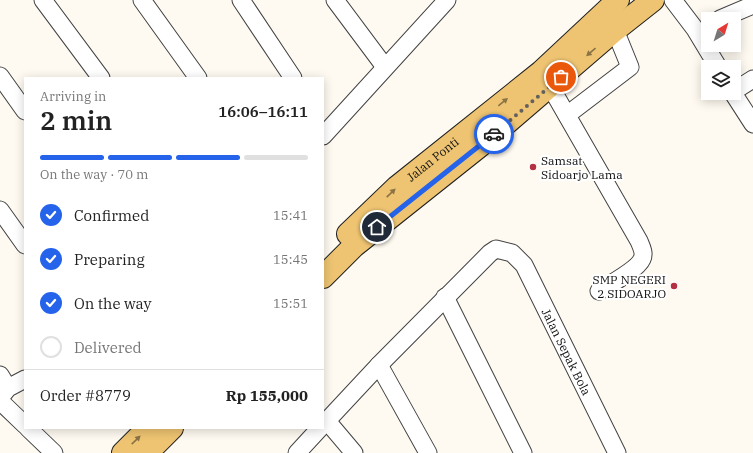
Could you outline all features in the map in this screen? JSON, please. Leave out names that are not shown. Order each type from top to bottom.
[{"type":"main road","name":"Jalan Ponti","points":[[324,258],[397,187],[541,72],[618,0]]},
{"type":"main road","name":"Jalan Ponti","points":[[324,276],[354,246],[481,145],[653,0]]},
{"type":"main road","points":[[123,453],[147,429]]},
{"type":"main road","points":[[147,453],[171,429]]},
{"type":"street","points":[[43,0],[100,77]]},
{"type":"street","points":[[142,0],[197,77]]},
{"type":"street","points":[[242,0],[292,77]]},
{"type":"street","points":[[335,0],[385,67]]},
{"type":"street","points":[[676,1],[701,27]]},
{"type":"street","points":[[324,130],[385,67],[439,3]]},
{"type":"street","points":[[736,12],[753,5]]},
{"type":"street","points":[[566,115],[630,67],[616,30]]},
{"type":"street","points":[[0,76],[24,111]]},
{"type":"street","points":[[741,87],[753,79]]},
{"type":"street","points":[[550,86],[639,241],[643,253],[642,260],[632,269],[599,291]]},
{"type":"street","points":[[739,100],[753,124]]},
{"type":"street","points":[[0,210],[24,244]]},
{"type":"street","name":"Jalan Sepak Bola","points":[[445,297],[496,249],[512,253],[524,265],[617,453]]},
{"type":"street","points":[[354,453],[324,425],[379,365],[445,297],[523,453]]},
{"type":"street","points":[[379,365],[428,453]]},
{"type":"street","points":[[24,379],[2,390],[24,424]]},
{"type":"street","points":[[29,429],[54,453]]},
{"type":"street","points":[[297,453],[320,429]]},
{"type":"way so far","points":[[494,134],[561,77]]},
{"type":"place","name":"Samsat Sidoarjo Lama","points":[[533,167]]},
{"type":"place","name":"SMP NEGERI 2 SIDOARJO","points":[[674,286]]},
{"type":"route","points":[[377,227],[494,134]]}]
